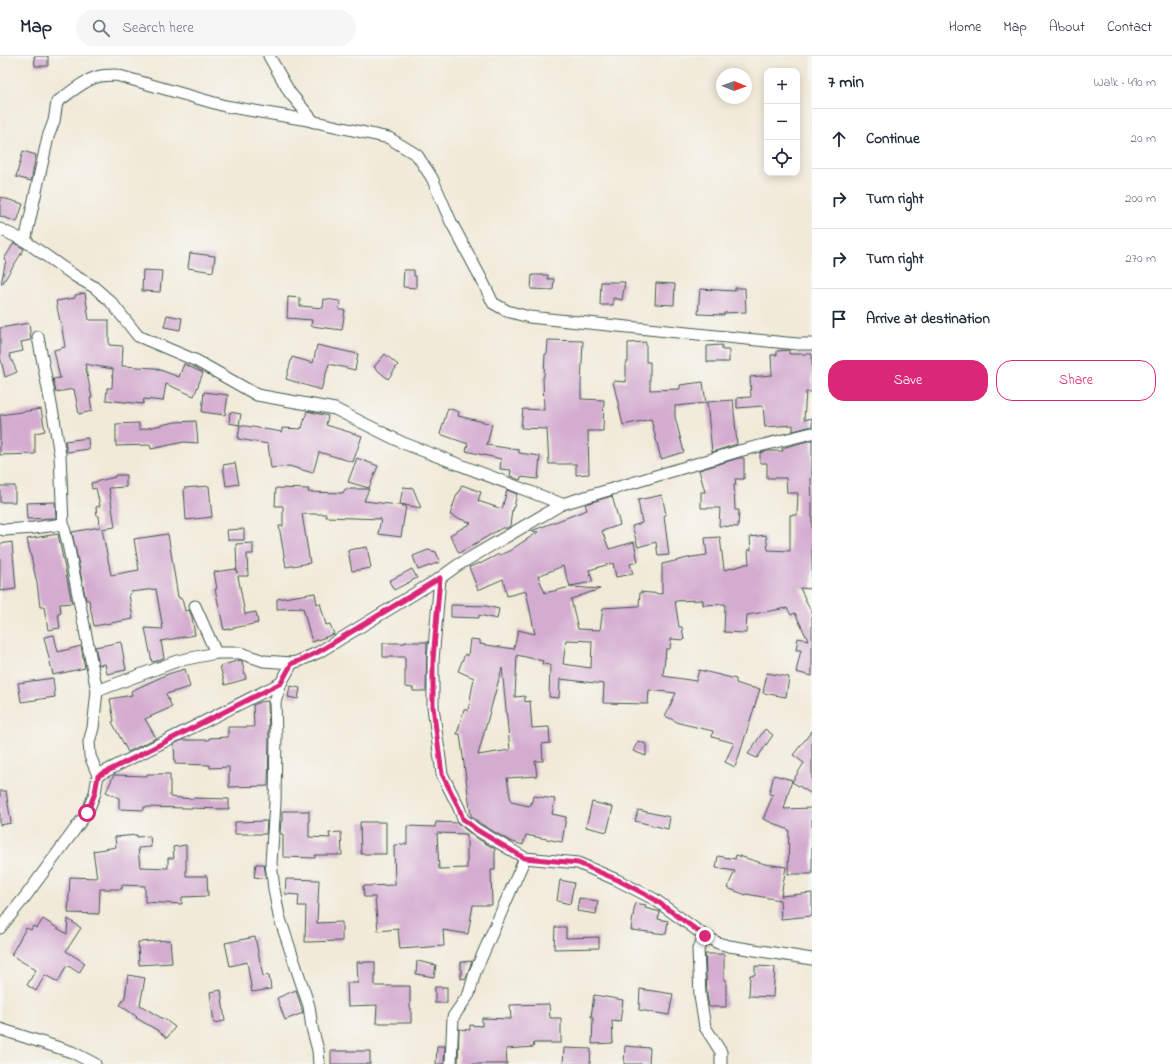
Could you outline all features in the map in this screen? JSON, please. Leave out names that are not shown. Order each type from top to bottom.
[{"type":"street","points":[[269,56],[290,93],[314,122]]},
{"type":"street","points":[[25,241],[46,144],[54,121],[58,102],[82,84],[97,77],[116,75],[225,106],[314,122],[389,138],[417,155],[432,178],[451,222],[493,302],[506,311],[529,317],[797,344],[812,344]]},
{"type":"street","points":[[0,229],[25,241],[94,288],[112,302],[138,336],[197,361],[257,395],[335,409],[403,443],[562,504]]},
{"type":"street","points":[[0,928],[25,897],[87,813],[95,793],[98,776],[90,756],[89,742],[93,728],[97,691],[63,524],[60,455],[38,337]]},
{"type":"street","points":[[97,691],[177,661],[216,653],[240,653],[264,661],[292,663],[299,661],[318,652],[440,578],[458,565],[562,504],[739,451],[812,433]]},
{"type":"street","points":[[0,529],[34,528],[63,524]]},
{"type":"street","points":[[440,578],[433,660],[433,707],[442,774],[463,819],[477,830],[524,858],[578,863],[618,880],[654,899],[705,936],[718,943],[812,959]]},
{"type":"street","points":[[194,606],[216,653]]},
{"type":"street","points":[[292,663],[281,683],[275,702],[276,773],[271,863],[279,916],[310,1006],[312,1028],[318,1050],[319,1064]]},
{"type":"street","points":[[98,776],[281,683]]},
{"type":"street","points":[[451,1064],[453,1017],[469,994],[475,972],[524,858]]},
{"type":"street","points":[[705,936],[698,949],[700,996],[705,1027],[721,1052],[721,1064]]},
{"type":"street","points":[[0,1029],[72,1052],[95,1064]]},
{"type":"building","points":[[34,56],[48,56],[48,66],[35,66]]},
{"type":"building","points":[[23,151],[36,155],[31,181],[16,177]]},
{"type":"building","points":[[0,197],[23,204],[17,222],[0,216]]},
{"type":"building","points":[[14,243],[24,249],[1,284],[6,260],[4,259]]},
{"type":"building","points":[[190,253],[215,256],[213,272],[188,268]]},
{"type":"building","points":[[143,270],[162,271],[160,292],[142,291]]},
{"type":"building","points":[[404,270],[414,270],[414,276],[416,276],[416,288],[403,287]]},
{"type":"building","points":[[532,275],[548,275],[548,279],[554,279],[553,290],[531,289]]},
{"type":"building","points":[[601,282],[625,282],[622,300],[613,298],[613,305],[600,305]]},
{"type":"building","points":[[656,283],[675,284],[674,305],[655,304]]},
{"type":"building","points":[[735,288],[745,288],[746,312],[724,313],[724,315],[698,314],[700,289],[735,291]]},
{"type":"building","points":[[85,293],[89,320],[109,320],[109,345],[123,346],[122,366],[155,368],[179,377],[184,364],[203,373],[194,396],[166,384],[163,401],[144,399],[143,404],[106,400],[107,388],[112,388],[113,369],[85,364],[92,398],[90,398],[92,411],[79,414],[74,389],[56,392],[53,379],[60,378],[54,350],[65,347],[56,301],[75,298],[75,295]]},
{"type":"building","points":[[288,297],[300,298],[300,306],[323,308],[324,299],[340,301],[339,310],[345,310],[342,330],[311,326],[312,320],[287,318]]},
{"type":"building","points":[[167,315],[182,318],[180,330],[164,327]]},
{"type":"building","points":[[29,323],[31,340],[21,342],[23,351],[9,354],[17,372],[5,377],[0,356],[0,328]]},
{"type":"building","points":[[548,340],[583,341],[581,399],[604,400],[603,431],[588,431],[589,474],[576,475],[576,464],[549,464],[547,429],[521,428],[523,409],[544,410],[543,377]]},
{"type":"building","points":[[646,342],[646,362],[650,362],[650,390],[680,389],[680,385],[703,382],[706,403],[675,406],[675,417],[684,452],[661,459],[651,419],[623,425],[613,381],[626,382],[628,343]]},
{"type":"building","points":[[317,345],[358,354],[355,370],[329,364],[321,390],[286,379],[292,357],[313,363]]},
{"type":"building","points":[[722,345],[722,350],[729,350],[729,362],[707,362],[707,346]]},
{"type":"building","points":[[789,350],[789,354],[812,354],[812,392],[806,392],[804,420],[812,418],[812,426],[793,431],[793,425],[765,427],[763,406],[737,408],[737,398],[751,397],[750,377],[772,375],[771,355],[777,355],[777,351]]},
{"type":"building","points":[[385,354],[398,365],[388,379],[374,367]]},
{"type":"building","points":[[204,392],[228,395],[225,415],[202,412]]},
{"type":"building","points":[[733,400],[737,444],[712,452],[707,402]]},
{"type":"building","points":[[448,408],[459,412],[458,416],[492,424],[487,445],[519,450],[519,453],[540,456],[538,479],[521,477],[520,480],[510,476],[511,470],[500,469],[501,459],[466,451],[468,444],[440,434]]},
{"type":"building","points":[[41,409],[45,431],[35,433],[35,454],[0,455],[0,415]]},
{"type":"building","points":[[307,411],[328,416],[326,425],[362,436],[353,462],[319,452],[313,473],[289,466],[271,468],[268,444],[238,439],[240,425],[282,432],[282,428],[301,429]]},
{"type":"building","points":[[230,412],[241,414],[239,425],[229,423]]},
{"type":"building","points":[[196,421],[198,443],[184,442],[151,449],[150,445],[116,446],[116,424],[139,423],[139,430],[175,422]]},
{"type":"building","points":[[88,438],[89,449],[67,452],[65,441]]},
{"type":"building","points":[[812,440],[812,589],[800,588],[812,613],[812,676],[796,672],[801,650],[796,650],[798,638],[808,640],[795,613],[791,615],[787,608],[747,615],[746,633],[724,632],[725,604],[703,605],[703,600],[675,601],[679,627],[682,627],[684,640],[671,639],[670,649],[666,649],[663,676],[696,681],[699,670],[736,679],[736,683],[760,689],[735,767],[725,762],[734,743],[712,737],[713,731],[679,723],[665,716],[676,693],[649,690],[648,704],[603,703],[604,684],[560,679],[559,698],[549,697],[550,665],[542,664],[543,661],[517,655],[515,697],[525,696],[525,702],[530,701],[532,728],[549,727],[550,743],[542,744],[543,761],[535,761],[537,776],[507,778],[511,802],[529,806],[531,805],[533,796],[555,799],[552,814],[566,817],[562,842],[526,835],[523,845],[510,841],[481,824],[471,816],[460,734],[457,734],[464,709],[468,711],[474,678],[458,671],[465,654],[468,656],[470,639],[480,640],[480,644],[514,649],[518,630],[535,634],[526,591],[507,596],[503,579],[478,590],[469,567],[480,564],[499,554],[500,555],[509,551],[538,532],[531,531],[587,510],[585,504],[612,496],[620,525],[602,531],[609,549],[634,542],[638,562],[630,564],[633,574],[616,577],[613,563],[589,570],[593,582],[570,586],[563,566],[538,576],[545,593],[571,587],[600,589],[571,599],[578,629],[600,630],[603,608],[639,606],[640,592],[662,594],[662,564],[707,555],[705,538],[720,537],[724,570],[749,564],[748,550],[751,550],[750,537],[766,535],[768,550],[790,551],[790,515],[797,515],[798,493],[787,493],[786,478],[767,478],[767,463],[760,463],[760,453],[767,451],[783,451],[782,448]],"holes":[[[566,640],[592,641],[591,668],[563,664]],[[502,668],[510,750],[478,755]]]},
{"type":"building","points":[[357,458],[378,466],[369,488],[348,482]]},
{"type":"building","points":[[739,458],[744,458],[744,479],[735,479],[736,485],[734,485],[735,510],[739,510],[738,527],[719,526],[720,508],[701,508],[701,492],[705,492],[699,470]]},
{"type":"building","points":[[235,463],[239,484],[226,486],[223,465]]},
{"type":"building","points":[[115,475],[126,475],[126,487],[109,488],[115,527],[102,529],[111,575],[139,570],[134,539],[168,534],[178,597],[182,599],[185,611],[189,610],[192,617],[195,635],[161,641],[164,658],[152,662],[145,628],[163,629],[156,589],[130,592],[131,593],[129,594],[133,619],[94,626],[89,600],[86,600],[72,532],[100,527],[96,507],[100,506],[96,488],[92,489],[91,483],[115,477]]},
{"type":"building","points":[[462,485],[481,492],[478,501],[502,509],[507,490],[517,494],[513,511],[512,510],[510,526],[507,528],[502,528],[459,553],[450,535],[471,523],[450,515],[457,494]]},
{"type":"building","points":[[0,486],[15,486],[15,502],[0,502]]},
{"type":"building","points":[[209,486],[212,517],[186,520],[184,488]]},
{"type":"building","points":[[403,487],[413,488],[421,508],[400,504]]},
{"type":"building","points":[[276,488],[309,489],[308,492],[343,493],[345,489],[369,489],[364,501],[406,506],[401,537],[378,534],[381,519],[326,517],[326,514],[302,514],[310,563],[286,567],[279,526],[283,526],[283,506],[275,506]]},
{"type":"building","points":[[662,495],[666,515],[664,516],[669,555],[658,556],[656,542],[638,547],[632,526],[642,523],[638,500]]},
{"type":"building","points":[[55,502],[56,518],[27,519],[26,503]]},
{"type":"building","points":[[244,529],[244,540],[228,540],[227,530]]},
{"type":"building","points":[[58,534],[72,603],[60,604],[61,613],[58,614],[60,628],[48,630],[44,607],[40,607],[37,583],[27,539]]},
{"type":"building","points":[[12,542],[16,589],[0,591],[0,544]]},
{"type":"building","points":[[253,543],[253,554],[247,554],[248,576],[238,576],[245,614],[256,612],[258,623],[224,630],[215,589],[217,589],[214,572],[236,569],[237,573],[236,544]]},
{"type":"building","points":[[367,547],[371,568],[352,571],[348,550]]},
{"type":"building","points":[[428,550],[436,552],[440,562],[418,570],[413,556]]},
{"type":"building","points":[[412,569],[417,578],[394,590],[389,581]]},
{"type":"building","points":[[315,593],[317,604],[320,603],[326,625],[330,624],[334,634],[312,642],[303,608],[277,609],[277,599]]},
{"type":"building","points":[[451,605],[486,606],[499,609],[497,619],[479,615],[479,618],[451,617]]},
{"type":"building","points":[[54,635],[58,652],[81,646],[85,668],[53,675],[44,637]]},
{"type":"building","points":[[121,642],[126,670],[107,674],[105,664],[99,665],[95,647]]},
{"type":"building","points":[[427,642],[426,691],[413,691],[413,688],[405,687],[405,657],[383,657],[383,643]]},
{"type":"building","points":[[240,660],[242,661],[246,679],[225,685],[220,666]]},
{"type":"building","points":[[185,669],[190,687],[166,694],[172,707],[145,719],[156,738],[128,752],[112,722],[114,721],[110,699],[132,695],[131,691],[168,674]]},
{"type":"building","points":[[767,673],[789,677],[786,697],[763,693]]},
{"type":"building","points":[[53,678],[55,697],[21,702],[18,683]]},
{"type":"building","points":[[290,686],[300,688],[298,699],[288,697]]},
{"type":"building","points":[[268,701],[268,786],[229,787],[229,767],[210,768],[210,765],[175,764],[174,744],[182,740],[209,740],[209,738],[228,737],[228,727],[254,727],[253,705]]},
{"type":"building","points":[[765,729],[773,735],[757,758],[748,754]]},
{"type":"building","points":[[812,731],[812,794],[792,782],[804,763],[793,755]]},
{"type":"building","points":[[638,741],[646,744],[646,756],[633,751]]},
{"type":"building","points":[[147,774],[170,774],[170,797],[193,799],[229,799],[229,809],[144,807],[144,810],[119,809],[119,798],[106,792],[114,775],[147,776]]},
{"type":"building","points":[[774,775],[792,780],[784,809],[812,808],[812,874],[788,874],[789,830],[763,819],[773,795],[769,794]]},
{"type":"building","points":[[0,791],[6,791],[11,823],[0,825]]},
{"type":"building","points":[[592,802],[613,807],[607,832],[586,827]]},
{"type":"building","points":[[638,810],[670,817],[668,829],[635,821]]},
{"type":"building","points":[[282,811],[309,811],[309,837],[330,838],[329,833],[341,832],[342,855],[315,855],[315,858],[283,857],[283,834],[280,834]]},
{"type":"building","points":[[267,821],[266,834],[235,834],[235,822]]},
{"type":"building","points":[[360,822],[386,822],[386,854],[361,854]]},
{"type":"building","points":[[436,822],[458,823],[473,836],[495,849],[495,870],[491,870],[492,905],[473,905],[468,934],[443,930],[444,946],[400,949],[398,929],[378,931],[375,897],[364,897],[363,886],[395,885],[394,845],[407,844],[407,826],[435,827]],"holes":[[[437,833],[467,834],[467,868],[439,869]]]},
{"type":"building","points":[[137,835],[137,837],[150,836],[151,847],[138,848],[140,867],[168,868],[168,858],[174,858],[173,847],[186,845],[186,876],[207,876],[208,896],[182,897],[182,904],[145,902],[145,886],[122,885],[122,889],[100,889],[99,914],[68,913],[70,877],[97,878],[93,851],[116,847],[115,837]]},
{"type":"building","points":[[736,855],[765,864],[786,867],[781,896],[812,893],[812,916],[781,919],[780,900],[746,895],[727,888],[735,871],[716,868],[718,856],[735,859]]},
{"type":"building","points":[[256,864],[264,864],[266,878],[254,877]]},
{"type":"building","points":[[286,879],[319,880],[317,923],[342,922],[342,941],[305,942],[306,906],[298,906],[299,895],[285,894]]},
{"type":"building","points":[[560,880],[574,883],[570,904],[557,901]]},
{"type":"building","points":[[579,898],[598,901],[596,914],[577,911]]},
{"type":"building","points":[[635,903],[646,905],[645,908],[660,912],[658,919],[668,921],[666,934],[631,930]]},
{"type":"building","points":[[43,919],[67,934],[68,919],[81,928],[66,951],[85,963],[79,973],[67,965],[58,982],[45,975],[36,991],[27,985],[36,970],[11,955],[26,928],[31,930],[33,926],[37,928]]},
{"type":"building","points":[[555,927],[566,927],[566,938],[599,937],[599,948],[554,949]]},
{"type":"building","points":[[255,937],[263,976],[269,975],[271,989],[252,992],[247,962],[230,966],[225,943]]},
{"type":"building","points":[[170,940],[172,963],[139,965],[138,942]]},
{"type":"building","points":[[705,954],[724,954],[726,1007],[709,1007]]},
{"type":"building","points":[[417,961],[436,965],[434,977],[416,974]]},
{"type":"building","points":[[472,961],[466,978],[461,979],[461,962]]},
{"type":"building","points":[[357,962],[375,962],[375,986],[410,986],[411,1023],[376,1023],[377,1005],[348,1006],[347,983],[358,983]]},
{"type":"building","points":[[755,966],[775,967],[773,997],[749,996],[750,975],[755,975]]},
{"type":"building","points":[[128,975],[145,978],[140,1005],[163,1018],[175,1027],[167,1038],[157,1030],[136,1018],[137,1017],[120,1005],[125,997]]},
{"type":"building","points":[[435,987],[447,987],[447,1003],[435,1003]]},
{"type":"building","points":[[640,989],[673,994],[669,1015],[639,1010]]},
{"type":"building","points":[[221,990],[225,1021],[214,1023],[210,992]]},
{"type":"building","points":[[296,990],[303,1013],[285,1020],[277,998]]},
{"type":"building","points":[[594,995],[623,1000],[620,1022],[612,1021],[613,1043],[592,1044],[593,1018],[591,1017]]},
{"type":"building","points":[[549,1004],[550,1018],[561,1018],[561,1043],[533,1043],[534,1047],[506,1049],[507,1064],[458,1064],[459,1029],[470,1030],[470,1025],[482,1026],[482,1018],[511,1019],[510,1005]]},
{"type":"building","points":[[437,1046],[445,1046],[444,1064],[436,1064]]},
{"type":"building","points":[[625,1046],[650,1048],[649,1064],[624,1064]]},
{"type":"building","points":[[564,1048],[591,1049],[590,1064],[563,1064]]},
{"type":"building","points":[[331,1051],[370,1051],[370,1064],[331,1064]]},
{"type":"route","points":[[87,813],[95,793],[98,776],[281,683],[292,663],[318,652],[440,578],[433,660],[433,707],[442,774],[463,819],[477,830],[524,858],[578,863],[618,880],[654,899],[705,936]]}]
